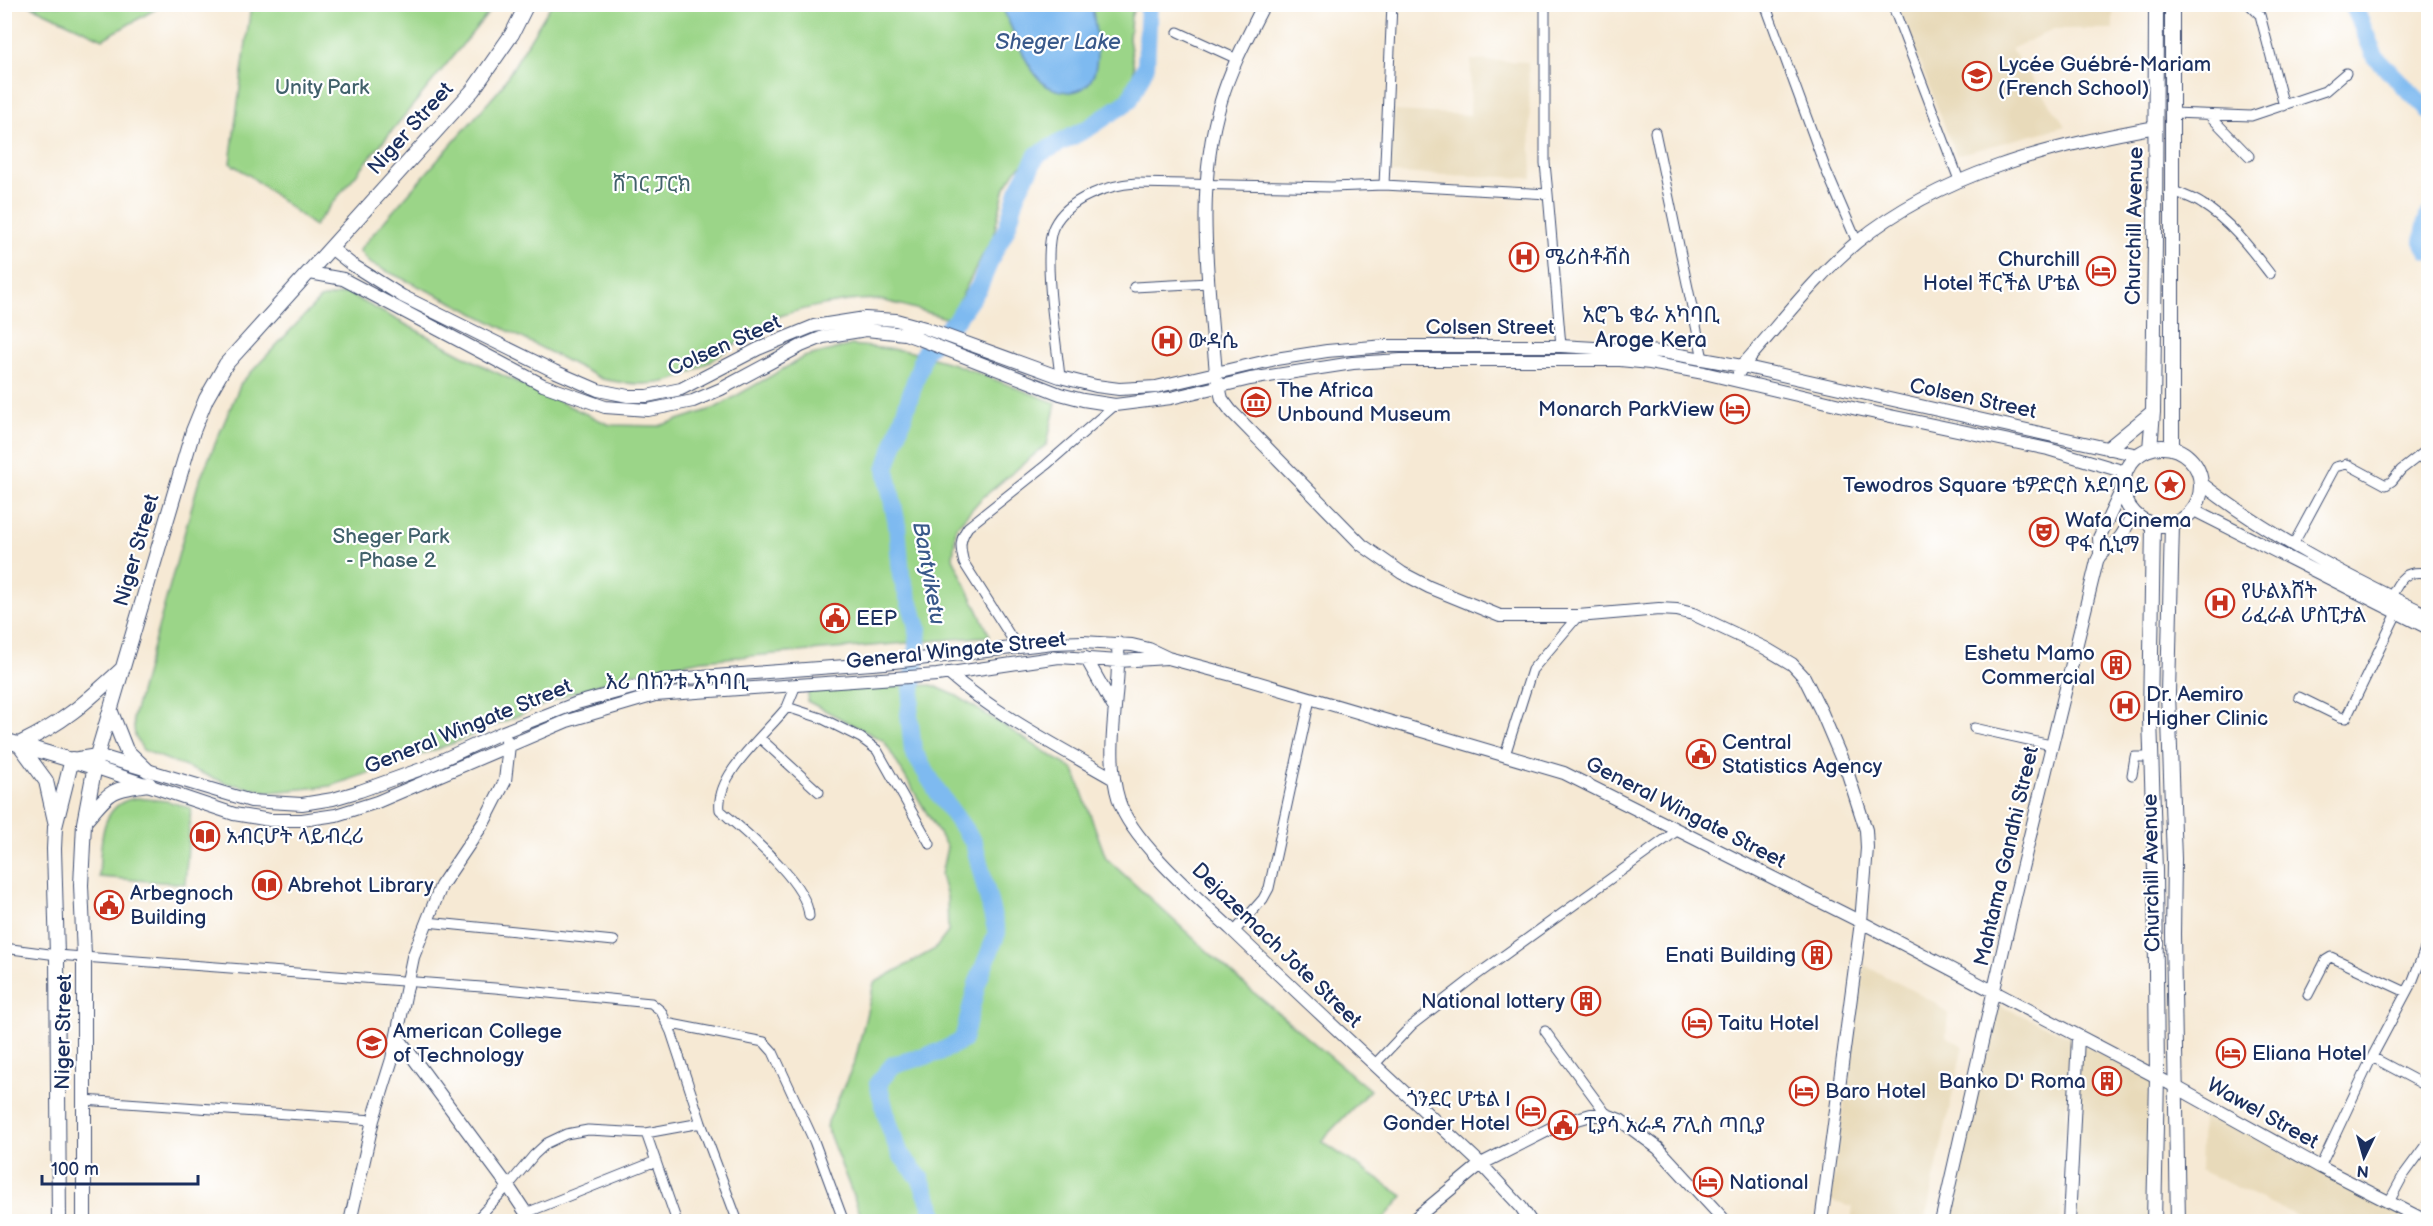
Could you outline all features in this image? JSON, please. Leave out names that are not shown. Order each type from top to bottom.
[{"type":"main road","name":"Niger Street","points":[[84,1221],[84,956],[81,885],[84,823],[96,761],[180,472],[206,399],[226,364],[474,90],[512,34],[527,4]]},
{"type":"main road","points":[[1264,4],[1237,59],[1217,117],[1205,184],[1216,380],[1222,399],[1231,411],[1362,545],[1402,573],[1465,603],[1500,616],[1578,616],[1659,609],[1693,614],[1765,648],[1792,664],[1804,677],[1822,713],[1848,774],[1866,830],[1867,848],[1861,922],[1821,1221]]},
{"type":"main road","name":"Churchill Avenue","points":[[2144,452],[2153,412],[2156,4]]},
{"type":"main road","name":"Churchill Avenue","points":[[2172,4],[2172,448]]},
{"type":"main road","points":[[1735,380],[1742,366],[1837,260],[1857,242],[1903,209],[1959,180],[2017,158],[2156,127]]},
{"type":"main road","name":"Colsen Steet","points":[[331,248],[351,264],[402,296],[554,371],[598,390],[628,396],[648,396],[681,389],[758,349],[814,326],[865,318],[896,320],[922,333],[985,348]]},
{"type":"main road","points":[[310,273],[343,279],[543,385],[605,408],[648,410],[693,401],[823,337],[866,330],[922,333],[982,363],[1060,394],[1115,405],[1171,398],[1216,380],[1327,365],[1380,360],[1620,354],[1650,363],[2048,449],[2125,472]]},
{"type":"main road","name":"Colsen Street","points":[[985,348],[1060,377],[1119,389],[1216,380],[1276,359],[1327,351],[1385,346],[1561,346],[1620,354],[1703,359],[1742,366],[2109,448],[2144,452]]},
{"type":"main road","points":[[627,410],[628,396]]},
{"type":"main road","points":[[2109,448],[2153,412]]},
{"type":"main road","points":[[2161,447],[2172,448],[2183,453],[2192,461],[2198,472],[2201,483],[2198,502],[2188,516],[2172,524],[2153,524],[2133,513],[2126,502],[2122,489],[2125,472],[2144,452],[2161,447]]},
{"type":"main road","points":[[2201,483],[2236,510],[2293,545],[2391,597],[2404,612],[2428,615]]},
{"type":"main road","name":"Mahtama Gandhi Street","points":[[1941,1221],[2051,745],[2100,553],[2099,538],[2122,489]]},
{"type":"main road","points":[[2194,510],[2404,612],[2428,628]]},
{"type":"main road","points":[[2100,553],[2112,547],[2121,536],[2133,513]]},
{"type":"main road","name":"Churchill Avenue","points":[[2153,524],[2151,757],[2156,870],[2157,1076],[2154,1221]]},
{"type":"main road","name":"Churchill Avenue","points":[[2172,524],[2168,693],[2174,859],[2173,934],[2178,1221]]},
{"type":"main road","name":"General Wingate Street","points":[[96,761],[147,770],[251,801],[302,804],[333,799],[424,768],[503,732],[577,703],[628,687],[662,680],[885,663],[1053,643],[1118,643],[1149,649],[1168,658],[1564,774],[1861,922],[2078,1037],[2157,1076]]},
{"type":"main road","name":"Dejazemach Jote Street","points":[[1118,643],[1119,661],[1113,706],[1114,779],[1126,819],[1147,846],[1233,932],[1481,1164],[1531,1221]]},
{"type":"main road","name":"General Wingate Street","points":[[96,761],[148,784],[234,814],[270,820],[302,820],[336,815],[420,785],[567,721],[656,695],[943,674],[1059,657],[1119,661],[1168,658]]},
{"type":"main road","points":[[1086,658],[1113,706]]},
{"type":"main road","points":[[19,744],[50,729],[80,708],[125,665]]},
{"type":"main road","points":[[943,674],[996,710],[1114,779]]},
{"type":"main road","points":[[111,712],[126,750],[147,770]]},
{"type":"main road","points":[[350,1221],[373,1120],[397,1036],[413,957],[441,886],[484,822],[506,781],[509,745],[503,732]]},
{"type":"main road","points":[[4,740],[72,759],[96,761]]},
{"type":"main road","points":[[19,744],[46,781],[56,827]]},
{"type":"main road","name":"Niger Street","points":[[59,1221],[57,955],[54,876],[56,827],[72,759]]},
{"type":"main road","points":[[84,823],[110,793],[124,787],[148,784]]},
{"type":"main road","points":[[333,799],[336,815]]},
{"type":"main road","points":[[397,1036],[529,1217]]},
{"type":"main road","points":[[2069,1221],[2078,1037]]},
{"type":"main road","name":"Wawel Street","points":[[2157,1076],[2320,1167],[2428,1221]]},
{"type":"main road","points":[[1411,1221],[1481,1164],[1560,1124],[1591,1115],[1607,1115],[1620,1120],[1658,1148],[1726,1221]]},
{"type":"street","points":[[1384,185],[1392,4]]},
{"type":"street","points":[[1545,4],[1545,163],[1561,346]]},
{"type":"street","points":[[1766,4],[1826,170],[1857,242]]},
{"type":"street","points":[[1892,4],[1959,180]]},
{"type":"street","points":[[2249,4],[2260,15],[2284,105]]},
{"type":"street","points":[[1178,32],[1237,59]]},
{"type":"street","points":[[2173,113],[2251,116],[2325,91],[2346,73]]},
{"type":"street","points":[[2209,115],[2248,156]]},
{"type":"street","points":[[1655,132],[1703,359]]},
{"type":"street","points":[[1060,377],[1049,266],[1050,239],[1054,226],[1079,201],[1094,192],[1119,184],[1205,184],[1332,187],[1384,185],[1548,194]]},
{"type":"street","points":[[2172,190],[2201,203],[2221,218],[2242,238],[2270,274]]},
{"type":"street","points":[[1134,288],[1209,283]]},
{"type":"street","points":[[1018,648],[964,563],[960,548],[961,537],[968,527],[1046,465],[1115,405]]},
{"type":"street","points":[[2293,545],[2335,467],[2347,465],[2386,484],[2428,449]]},
{"type":"street","points":[[2391,597],[2404,575],[2412,572],[2428,573]]},
{"type":"street","points":[[2299,697],[2346,718],[2404,612]]},
{"type":"street","points":[[1505,755],[1532,670],[1578,616]]},
{"type":"street","points":[[796,685],[787,707],[741,759],[724,784],[719,798],[720,810],[788,874],[808,905],[809,916]]},
{"type":"street","points":[[1233,932],[1263,900],[1269,888],[1310,699]]},
{"type":"street","points":[[787,707],[821,718],[878,750],[930,844]]},
{"type":"street","points":[[1974,728],[2051,745]]},
{"type":"street","points":[[760,738],[819,792]]},
{"type":"street","points":[[2132,775],[2135,757],[2151,757]]},
{"type":"street","points":[[1375,1064],[1412,1025],[1474,977],[1678,830]]},
{"type":"street","points":[[427,922],[614,941]]},
{"type":"street","points":[[2320,1167],[2413,980],[2428,941]]},
{"type":"street","points":[[4,948],[57,955],[495,988],[651,1003],[661,1011],[666,1023],[738,1221]]},
{"type":"street","points":[[2308,995],[2326,960],[2331,957],[2406,992]]},
{"type":"street","points":[[666,1023],[764,1042],[773,1052],[814,1141],[844,1221]]},
{"type":"street","points":[[1545,1031],[1607,1115]]},
{"type":"street","points":[[2373,1058],[2428,1087]]},
{"type":"street","points":[[83,1100],[373,1120]]},
{"type":"street","points":[[474,1221],[534,1155],[547,1143],[566,1134],[588,1130],[646,1132],[701,1123]]},
{"type":"street","points":[[646,1132],[677,1221]]},
{"type":"street","points":[[2389,1202],[2403,1176],[2428,1142]]},
{"type":"street","points":[[529,1217],[656,1161]]},
{"type":"shaded area","name":"Lycée Guébré-Mariam (French School)","points":[[1897,5],[2113,5],[2113,29],[2054,29],[2011,49],[2066,126],[1956,155]]},
{"type":"shaded area","points":[[1471,60],[1528,62],[1532,178],[1389,173],[1394,111],[1470,115]]},
{"type":"shaded area","points":[[1864,965],[1934,1002],[1948,1014],[1946,1036],[1963,1046],[1925,1221],[1851,1221],[1853,1207],[1830,1201]]},
{"type":"shaded area","points":[[1994,1003],[2071,1037],[2060,1221],[1942,1222]]},
{"type":"shaded area","points":[[2077,1041],[2154,1082],[2150,1221],[2067,1222]]},
{"type":"shaded area","points":[[2202,1115],[2231,1120],[2428,1221],[2308,1221],[2200,1170]]},
{"type":"green space","name":"Unity Park","points":[[251,4],[495,5],[314,226],[249,175],[230,163]]},
{"type":"green space","points":[[29,5],[163,5],[103,39]]},
{"type":"green space","name":"ሸገር ፓርክ","points":[[551,5],[1135,5],[1131,17],[1129,39],[1134,68],[1132,84],[1123,100],[1108,115],[1056,138],[1016,170],[1005,187],[993,237],[950,319],[906,306],[869,299],[815,307],[771,320],[709,362],[678,378],[646,384],[626,383],[602,379],[452,302],[369,263],[359,250],[500,89]]},
{"type":"green space","name":"Sheger Park - Phase 2","points":[[347,293],[489,369],[610,425],[659,426],[715,408],[804,357],[852,345],[908,351],[954,364],[1056,403],[1047,444],[981,499],[956,527],[953,558],[990,636],[702,660],[626,675],[567,695],[454,743],[331,786],[271,792],[226,783],[143,750],[135,736],[133,718],[198,484],[241,383],[320,299]]},
{"type":"green space","points":[[932,685],[957,696],[1074,770],[1106,858],[1240,981],[1370,1090],[1321,1141],[1403,1196],[1382,1221],[863,1221],[826,1126],[855,1061],[874,983],[935,949],[948,932],[947,897],[941,875],[947,847],[884,741],[807,701],[809,690]]},
{"type":"green space","points":[[137,798],[167,801],[191,808],[185,884],[99,877],[102,839],[108,817],[124,801]]},
{"type":"water","name":"Sheger Lake","points":[[1001,5],[1092,5],[1097,58],[1090,82],[1081,89],[1068,92],[1045,85],[1024,56]]},
{"type":"waterway","name":"Bantyiketu","points":[[938,1222],[920,1178],[900,1154],[888,1122],[878,1083],[893,1065],[940,1052],[963,1040],[977,984],[997,933],[974,843],[939,794],[913,751],[909,714],[918,628],[901,576],[897,525],[886,469],[925,351],[956,320],[979,287],[1007,228],[1018,191],[1037,155],[1090,127],[1129,101],[1146,66],[1149,4]]},
{"type":"waterway","points":[[2353,4],[2375,57],[2428,110]]},
{"type":"waterway","points":[[2428,216],[2423,241],[2428,251]]},
{"type":"place","name":"Lycée Guébré-Mariam (French School)","points":[[1977,76]]},
{"type":"place","name":"ሜሪስቶቭስ","points":[[1524,257]]},
{"type":"place","name":"Churchill Hotel ቸርችል ሆቴል","points":[[2101,271]]},
{"type":"place","name":"ውዳሴ","points":[[1167,341]]},
{"type":"place","name":"The Africa Unbound Museum","points":[[1256,402]]},
{"type":"place","name":"Monarch ParkView","points":[[1735,409]]},
{"type":"place","name":"Tewodros Square ቴዎድሮስ አደባባይ","points":[[2170,485]]},
{"type":"place","name":"Wafa Cinema ዋፋ ሲኒማ","points":[[2044,532]]},
{"type":"place","name":"የሁልእሸት ሪፈራል ሆስፒታል","points":[[2220,603]]},
{"type":"place","name":"EEP","points":[[835,618]]},
{"type":"place","name":"Eshetu Mamo Commercial","points":[[2116,665]]},
{"type":"place","name":"Dr. Aemiro Higher Clinic","points":[[2125,706]]},
{"type":"place","name":"Central Statistics Agency","points":[[1701,754]]},
{"type":"place","name":"አብርሆት ላይብረሪ","points":[[205,836]]},
{"type":"place","name":"Abrehot Library","points":[[267,885]]},
{"type":"place","name":"Arbegnoch Building","points":[[109,905]]},
{"type":"place","name":"Enati Building","points":[[1817,955]]},
{"type":"place","name":"National lottery","points":[[1586,1001]]},
{"type":"place","name":"Taitu Hotel","points":[[1697,1023]]},
{"type":"place","name":"American College of Technology","points":[[372,1043]]},
{"type":"place","name":"Eliana Hotel","points":[[2231,1053]]},
{"type":"place","name":"Banko D' Roma","points":[[2107,1081]]},
{"type":"place","name":"Baro Hotel","points":[[1804,1091]]},
{"type":"place","name":"ጎንደር ሆቴል | Gonder Hotel","points":[[1531,1111]]},
{"type":"place","name":"ፒያሳ አራዳ ፖሊስ ጣቢያ","points":[[1563,1125]]},
{"type":"place","name":"National","points":[[1708,1182]]},
{"type":"district","name":"አሮጌ ቄራ አካባቢ Aroge Kera","points":[[1651,326]]},
{"type":"district","name":"እሪ በከንቱ አካባቢ","points":[[677,681]]}]
